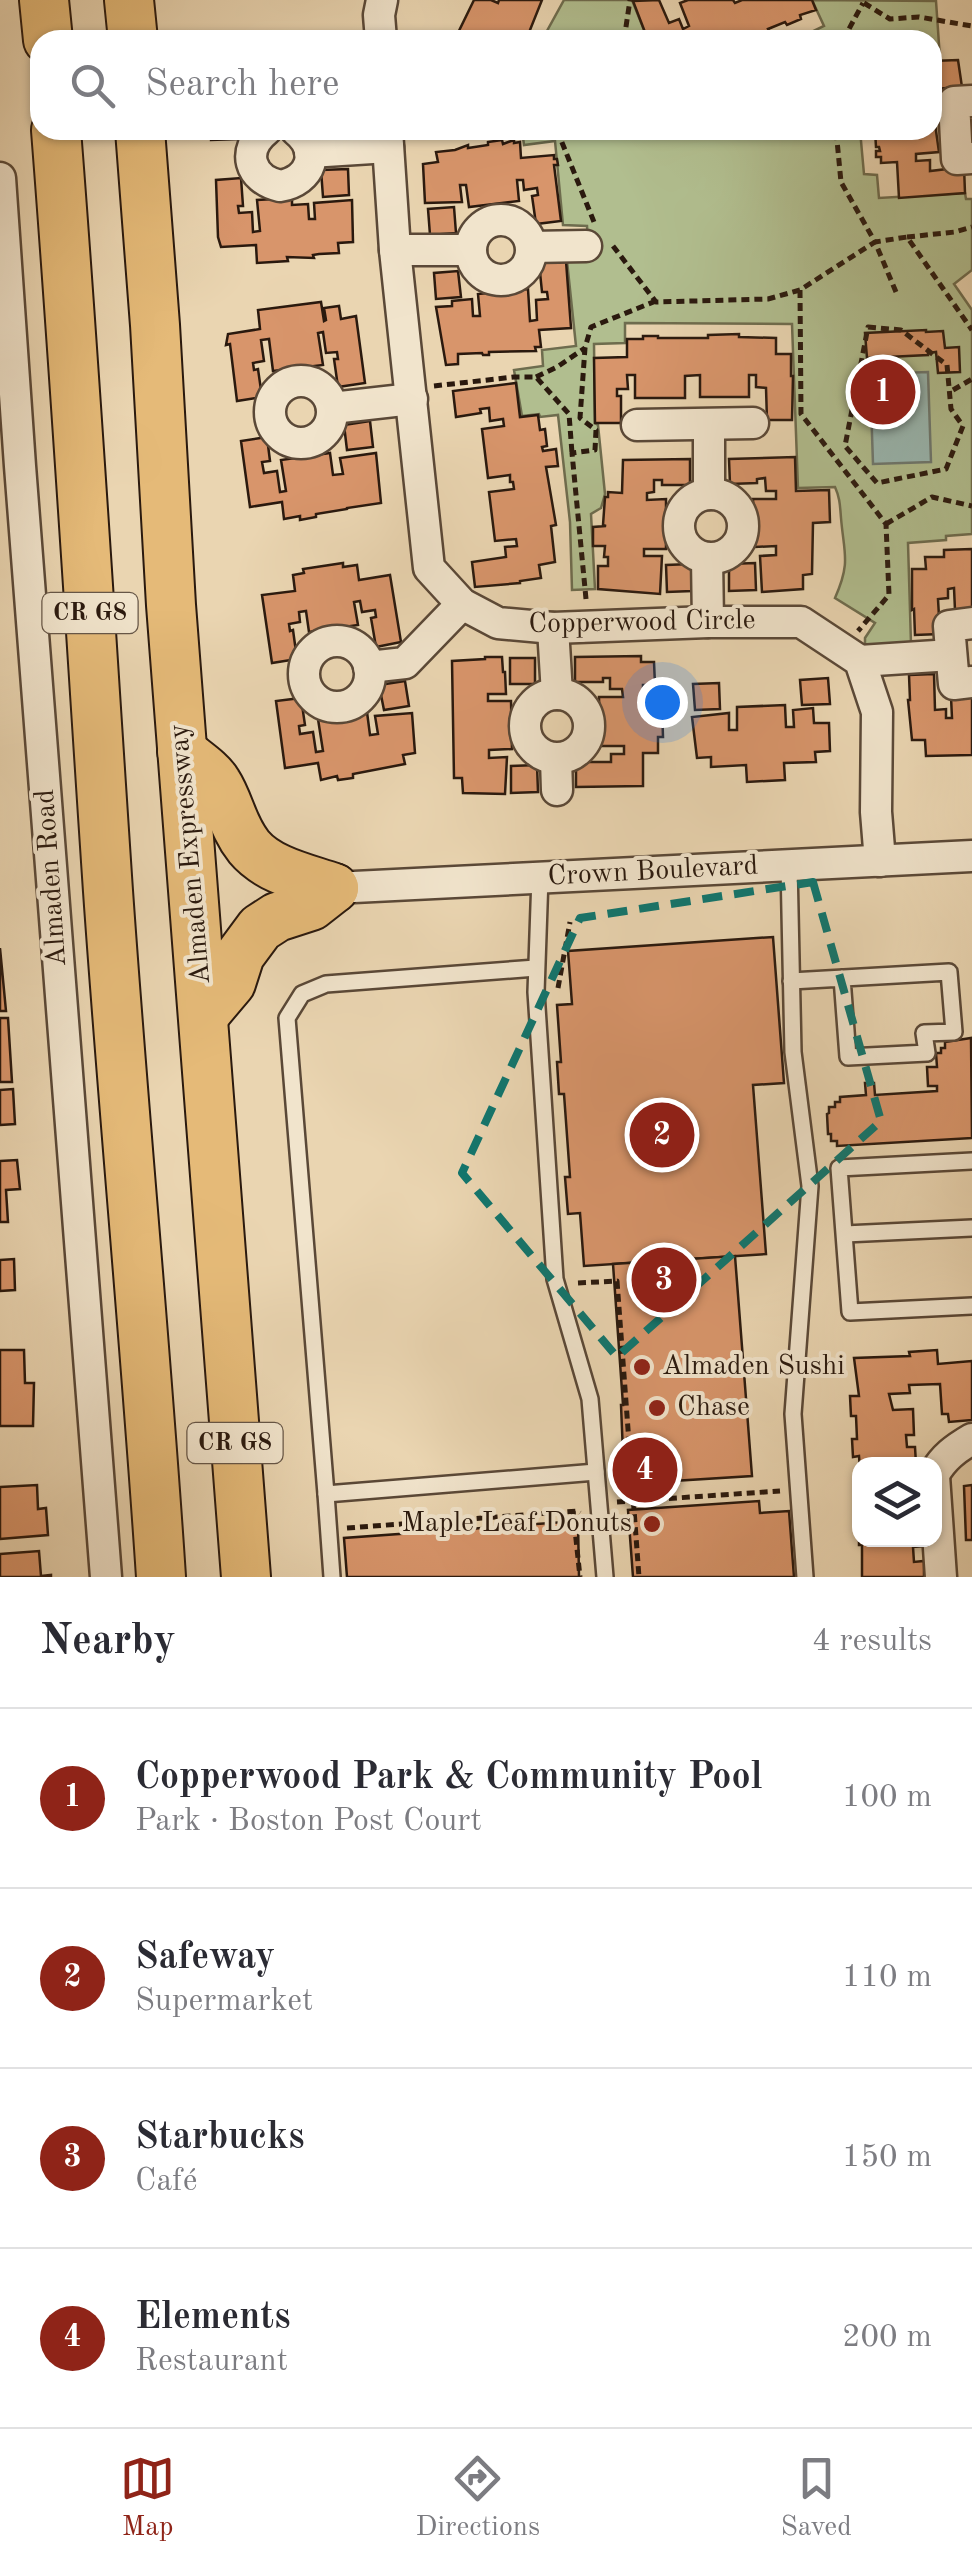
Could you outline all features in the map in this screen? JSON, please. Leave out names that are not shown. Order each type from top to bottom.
[{"type":"main road","points":[[44,0],[47,30]]},
{"type":"main road","points":[[129,0],[133,30]]},
{"type":"main road","name":"CR G8","points":[[57,140],[161,1577]]},
{"type":"main road","name":"Almaden Expressway","points":[[141,140],[182,751],[246,1577]]},
{"type":"main road","points":[[182,751],[217,782],[230,818],[248,846],[276,867],[334,888]]},
{"type":"main road","points":[[204,1015],[231,983],[240,955],[260,928],[277,916],[311,906],[334,888]]},
{"type":"street","points":[[380,30],[382,0]]},
{"type":"street","points":[[972,101],[954,102],[957,158],[972,158]]},
{"type":"street","points":[[256,140],[236,161],[280,186],[306,172],[310,162],[303,141],[345,140]]},
{"type":"street","name":"Copperwood Circle","points":[[387,140],[429,568],[462,604],[498,622],[553,628],[801,622],[852,656]]},
{"type":"street","name":"Almaden Road","points":[[0,178],[10,468],[106,1577]]},
{"type":"street","points":[[496,220],[506,220],[522,229],[531,247],[527,265],[504,280],[484,275],[471,250],[479,230],[496,220]]},
{"type":"street","points":[[531,247],[586,246]]},
{"type":"street","points":[[396,250],[471,250]]},
{"type":"street","points":[[305,381],[323,390],[332,408],[328,428],[321,437],[302,444],[291,442],[258,421],[278,391],[295,382],[305,381]]},
{"type":"street","points":[[332,408],[412,394]]},
{"type":"street","points":[[637,425],[753,423]]},
{"type":"street","points":[[709,424],[710,494]]},
{"type":"street","points":[[710,494],[730,500],[743,528],[741,538],[728,554],[718,558],[707,558],[688,549],[679,530],[683,510],[699,496],[710,494]]},
{"type":"street","points":[[707,558],[708,622]]},
{"type":"street","points":[[369,667],[405,663],[462,604]]},
{"type":"street","points":[[972,623],[948,626],[954,684],[972,682]]},
{"type":"street","points":[[553,628],[556,694]]},
{"type":"street","points":[[347,642],[358,648],[369,667],[367,688],[344,706],[323,704],[291,682],[315,649],[325,643],[347,642]]},
{"type":"street","points":[[880,861],[876,812],[877,712],[852,656],[951,654]]},
{"type":"street","points":[[556,694],[576,700],[589,727],[583,746],[566,758],[556,759],[536,752],[524,732],[524,721],[536,702],[556,694]]},
{"type":"street","points":[[556,759],[557,790]]},
{"type":"street","name":"Crown Boulevard","points":[[334,888],[972,856]]},
{"type":"street","points":[[942,1461],[972,1439]]},
{"type":"street","points":[[939,1547],[941,1577]]},
{"type":"lane","points":[[789,865],[793,1052],[810,1186],[793,1414],[804,1577]]},
{"type":"lane","points":[[540,878],[536,992],[555,1280],[590,1399],[606,1577]]},
{"type":"lane","points":[[332,1577],[287,1018],[302,994],[326,984],[536,968]]},
{"type":"lane","points":[[791,981],[842,978],[950,972],[954,1032],[924,1033],[927,1053],[848,1057],[842,978]]},
{"type":"lane","points":[[972,1161],[839,1168],[850,1312],[972,1306]]},
{"type":"lane","points":[[845,1234],[972,1228]]},
{"type":"lane","points":[[326,1494],[596,1472]]},
{"type":"path","points":[[626,30],[630,0]]},
{"type":"path","points":[[848,30],[863,1],[890,19],[920,17],[972,26]]},
{"type":"path","points":[[561,140],[593,222],[656,301]]},
{"type":"path","points":[[837,140],[840,182],[875,242],[896,292]]},
{"type":"path","points":[[580,418],[585,348],[592,327],[656,301],[768,300],[800,290],[875,242],[972,227]]},
{"type":"path","points":[[907,237],[972,330]]},
{"type":"path","points":[[800,290],[801,414],[886,524],[889,595],[852,656]]},
{"type":"path","points":[[868,327],[902,330],[947,365],[951,391],[951,409],[964,426],[946,469],[877,484],[845,446],[868,327]]},
{"type":"path","points":[[412,394],[536,377],[585,348]]},
{"type":"path","points":[[536,377],[572,420],[589,627]]},
{"type":"path","points":[[951,391],[972,380]]},
{"type":"path","points":[[572,420],[580,418]]},
{"type":"path","points":[[572,453],[596,450],[596,430],[580,418]]},
{"type":"path","points":[[886,524],[932,496],[972,506]]},
{"type":"path","points":[[556,1003],[570,922]]},
{"type":"path","points":[[578,1284],[617,1281],[639,1577]]},
{"type":"path","points":[[599,1504],[798,1490]]},
{"type":"path","points":[[345,1528],[573,1511],[601,1523]]},
{"type":"path","points":[[573,1511],[580,1577]]},
{"type":"highlighted area","points":[[813,882],[881,1121],[617,1357],[462,1173],[580,918]]},
{"type":"green space","points":[[564,0],[632,0],[644,30],[548,30]]},
{"type":"green space","points":[[812,0],[936,1],[938,30],[816,30],[824,26]]},
{"type":"green space","points":[[523,140],[861,140],[864,174],[877,175],[879,198],[965,193],[966,199],[972,199],[972,270],[954,284],[972,310],[972,534],[908,543],[911,644],[876,651],[865,644],[875,623],[835,598],[845,558],[837,491],[835,487],[798,488],[792,324],[625,323],[625,343],[594,344],[595,423],[605,494],[601,508],[591,514],[595,589],[572,590],[570,522],[558,415],[522,416],[514,370],[543,366],[542,350],[576,346],[567,261],[589,260],[587,226],[563,225],[555,141],[524,145]]},
{"type":"water","points":[[928,372],[931,462],[873,464],[870,374]]},
{"type":"building","points":[[474,0],[542,0],[530,30],[459,30]]},
{"type":"building","points":[[659,0],[669,23],[679,19],[683,29],[689,26],[680,3],[688,0],[812,0],[816,10],[768,30],[644,30],[633,1]]},
{"type":"building","points":[[958,60],[962,87],[942,88],[942,61]]},
{"type":"building","points":[[502,140],[503,144],[520,142],[521,158],[554,155],[557,159],[558,165],[554,165],[561,221],[536,224],[532,196],[538,195],[537,188],[524,190],[523,180],[517,180],[519,201],[469,207],[466,185],[460,185],[462,202],[425,203],[423,164],[438,162],[436,152]]},
{"type":"building","points":[[876,140],[937,140],[939,152],[916,154],[916,161],[930,160],[930,171],[964,167],[965,193],[899,198],[897,162],[881,163]]},
{"type":"building","points":[[348,169],[349,195],[323,197],[321,170]]},
{"type":"building","points":[[241,178],[243,206],[238,206],[239,213],[252,212],[253,232],[260,231],[257,200],[292,198],[292,205],[308,204],[309,219],[315,219],[314,203],[352,200],[353,242],[338,243],[339,253],[257,263],[256,245],[221,247],[216,180]]},
{"type":"building","points":[[454,207],[456,233],[430,235],[428,209]]},
{"type":"building","points":[[566,261],[571,328],[539,330],[541,347],[535,347],[536,351],[458,354],[458,364],[446,365],[436,307],[472,299],[473,316],[480,316],[478,294],[528,289],[530,321],[537,320],[536,300],[548,299],[547,292],[542,292],[539,263]]},
{"type":"building","points":[[458,271],[461,297],[436,299],[434,273]]},
{"type":"building","points":[[321,302],[324,321],[324,308],[339,306],[341,319],[356,316],[365,383],[338,387],[334,359],[338,359],[337,352],[326,353],[323,332],[318,333],[323,365],[273,371],[269,339],[261,340],[264,361],[253,363],[254,370],[258,369],[262,397],[237,401],[230,344],[226,345],[228,334],[260,329],[258,310]]},
{"type":"building","points":[[943,331],[945,348],[959,347],[960,372],[938,373],[936,352],[867,358],[865,333]]},
{"type":"building","points":[[739,334],[776,338],[776,354],[791,354],[792,420],[767,420],[766,388],[756,387],[756,375],[749,375],[749,397],[700,397],[700,375],[685,376],[685,398],[635,398],[635,375],[627,375],[628,389],[617,389],[617,396],[621,396],[621,423],[595,423],[594,358],[627,357],[627,339],[643,336],[708,338]]},
{"type":"building","points":[[516,383],[520,417],[538,415],[540,430],[545,429],[547,446],[542,447],[543,451],[556,449],[558,466],[546,467],[556,525],[551,526],[555,562],[539,565],[541,578],[475,587],[472,562],[506,557],[505,547],[517,546],[516,539],[495,541],[489,492],[514,489],[510,475],[488,478],[482,429],[504,426],[503,419],[490,421],[489,408],[456,417],[453,391]]},
{"type":"building","points":[[370,421],[373,447],[347,450],[344,425]]},
{"type":"building","points":[[267,437],[270,461],[262,462],[264,473],[277,471],[280,492],[286,491],[281,460],[330,453],[333,475],[343,474],[340,458],[376,453],[381,503],[300,520],[300,516],[284,519],[282,502],[250,507],[241,441]]},
{"type":"building","points":[[795,457],[796,491],[829,490],[830,522],[813,523],[812,574],[803,575],[803,589],[762,592],[760,556],[776,555],[776,546],[755,547],[753,499],[776,499],[776,491],[766,491],[765,478],[757,479],[757,483],[730,484],[729,459]]},
{"type":"building","points":[[690,459],[690,485],[662,485],[662,480],[654,480],[654,492],[647,493],[647,500],[666,499],[666,549],[644,549],[644,556],[662,556],[660,594],[598,589],[598,566],[608,566],[608,557],[604,557],[605,546],[593,546],[593,527],[606,526],[603,525],[608,492],[622,493],[623,460]]},
{"type":"building","points":[[972,549],[972,609],[955,610],[954,588],[948,589],[948,598],[938,599],[940,634],[915,635],[912,569],[926,569],[925,557],[944,557],[944,550]]},
{"type":"building","points":[[343,563],[343,567],[357,565],[359,580],[390,575],[401,642],[376,647],[371,618],[376,617],[375,610],[362,612],[360,601],[354,602],[358,625],[309,632],[306,611],[299,612],[300,622],[289,624],[297,659],[272,663],[262,595],[295,591],[293,575],[304,573],[303,569]]},
{"type":"building","points":[[755,563],[756,590],[729,591],[729,564]]},
{"type":"building","points":[[691,564],[692,591],[667,592],[666,565]]},
{"type":"building","points":[[641,656],[641,662],[654,662],[655,685],[643,688],[660,688],[663,737],[658,737],[658,753],[643,753],[643,786],[576,787],[576,762],[611,762],[611,754],[624,754],[624,746],[600,746],[599,697],[623,697],[622,689],[610,689],[610,678],[603,678],[603,682],[575,682],[575,657]]},
{"type":"building","points":[[502,657],[505,672],[506,694],[488,694],[488,701],[511,701],[512,749],[489,750],[489,758],[507,757],[505,794],[463,793],[462,778],[454,778],[452,661]]},
{"type":"building","points":[[510,658],[535,658],[535,684],[510,684]]},
{"type":"building","points":[[934,674],[935,710],[946,709],[946,718],[952,718],[951,697],[972,696],[972,755],[926,756],[925,740],[912,740],[909,675]]},
{"type":"building","points":[[828,678],[830,704],[802,705],[800,680]]},
{"type":"building","points":[[405,681],[409,706],[384,710],[379,685]]},
{"type":"building","points":[[719,683],[720,709],[695,710],[693,684]]},
{"type":"building","points":[[301,698],[305,725],[299,726],[300,734],[313,732],[316,752],[323,751],[318,719],[367,712],[370,735],[378,734],[375,716],[412,713],[415,753],[403,755],[405,764],[338,780],[337,776],[321,780],[318,763],[285,768],[276,701]]},
{"type":"building","points":[[785,705],[786,727],[794,727],[793,710],[813,708],[814,723],[829,723],[830,751],[815,752],[816,762],[784,763],[785,780],[747,782],[746,765],[711,767],[711,757],[697,758],[692,717],[729,713],[729,730],[737,730],[737,707]]},
{"type":"building","points":[[537,765],[538,792],[511,793],[511,766]]},
{"type":"building","points":[[773,937],[784,1083],[753,1085],[766,1254],[584,1266],[580,1213],[568,1214],[565,1177],[570,1177],[564,1094],[559,1094],[557,1062],[561,1062],[557,1005],[572,1004],[568,951]]},
{"type":"building","points":[[0,948],[6,1011],[0,1011]]},
{"type":"building","points":[[0,1018],[8,1018],[12,1082],[0,1082]]},
{"type":"building","points":[[971,1038],[972,1138],[837,1146],[837,1141],[831,1141],[827,1114],[829,1107],[840,1102],[840,1097],[866,1095],[865,1083],[874,1083],[875,1095],[937,1091],[937,1086],[928,1086],[927,1067],[937,1067],[936,1053],[941,1053],[945,1042]]},
{"type":"building","points":[[13,1089],[15,1124],[0,1125],[0,1090]]},
{"type":"building","points":[[17,1160],[20,1189],[6,1190],[8,1222],[0,1222],[0,1161]]},
{"type":"building","points":[[735,1256],[752,1476],[637,1486],[624,1477],[613,1264]]},
{"type":"building","points":[[14,1259],[15,1290],[0,1291],[0,1260]]},
{"type":"building","points":[[0,1350],[24,1350],[25,1383],[34,1383],[33,1426],[0,1426]]},
{"type":"building","points":[[937,1350],[938,1364],[972,1361],[972,1420],[949,1422],[948,1414],[942,1414],[940,1384],[909,1385],[910,1393],[889,1394],[893,1410],[913,1409],[914,1435],[906,1435],[907,1447],[915,1447],[916,1457],[853,1457],[856,1416],[851,1416],[850,1396],[859,1396],[854,1358],[910,1356],[909,1352]]},
{"type":"building","points":[[37,1485],[38,1509],[46,1508],[48,1535],[0,1539],[0,1487]]},
{"type":"building","points":[[972,1485],[972,1540],[966,1540],[964,1486]]},
{"type":"building","points":[[759,1501],[760,1513],[789,1511],[794,1577],[633,1577],[628,1510]]},
{"type":"building","points":[[578,1521],[579,1577],[347,1577],[344,1538]]},
{"type":"building","points":[[862,1547],[913,1547],[914,1562],[924,1561],[924,1577],[862,1577]]},
{"type":"building","points":[[39,1551],[41,1576],[51,1577],[0,1577],[0,1554]]},
{"type":"place","name":"Copperwood Park & Community Pool","points":[[883,392]]},
{"type":"place","name":"Safeway","points":[[662,1135]]},
{"type":"place","name":"Starbucks","points":[[664,1280]]},
{"type":"place","name":"Almaden Sushi","points":[[642,1367]]},
{"type":"place","name":"Chase","points":[[657,1408]]},
{"type":"place","name":"Elements","points":[[645,1470]]},
{"type":"place","name":"Maple Leaf Donuts","points":[[652,1524]]}]
